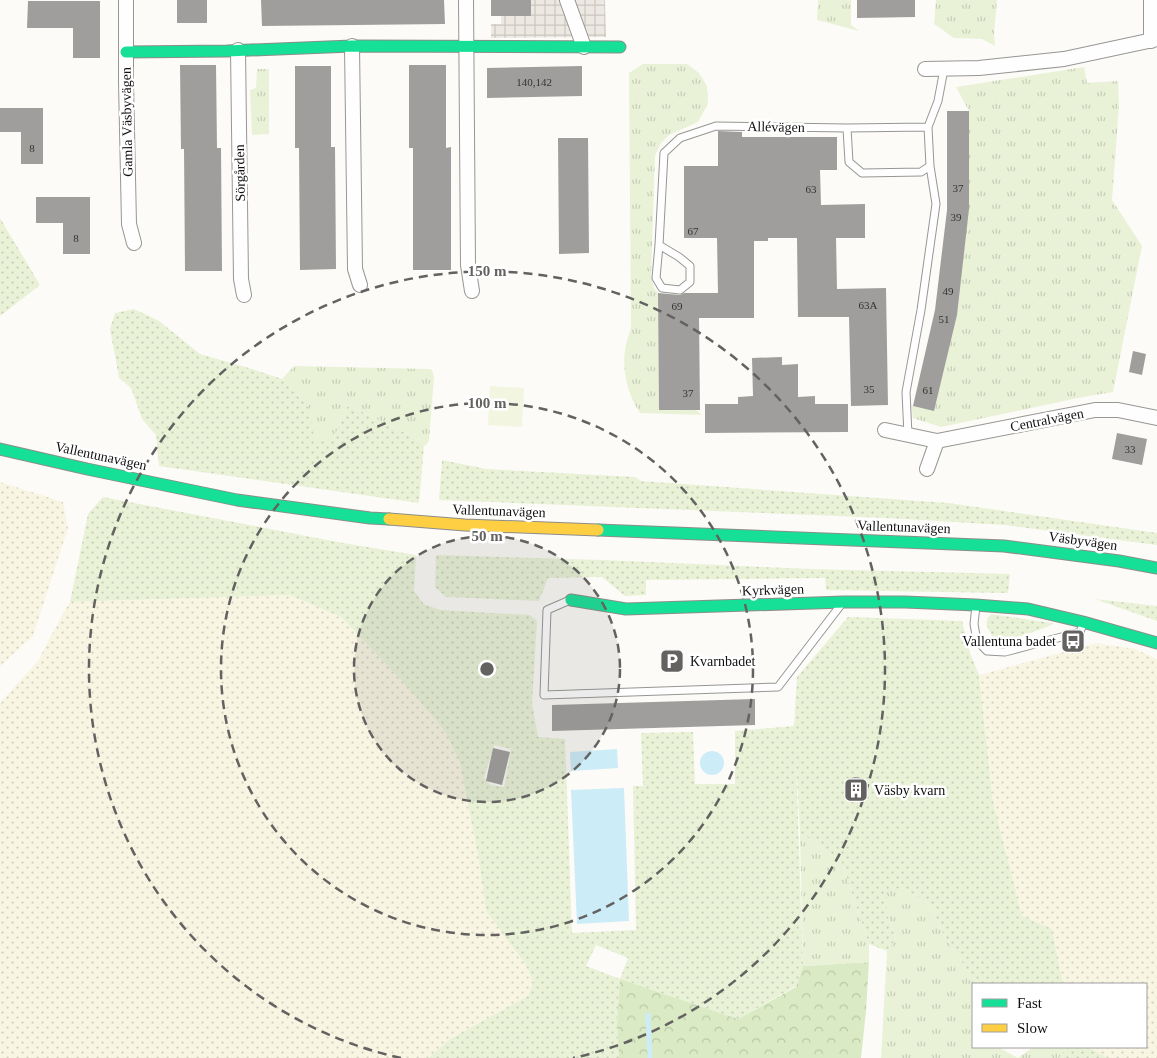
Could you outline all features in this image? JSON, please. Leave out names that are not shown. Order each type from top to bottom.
[{"type":"main road","points":[[126,52],[227,51],[352,46],[620,47]]},
{"type":"main road","name":"Vallentunavägen","points":[[0,449],[236,500],[370,518],[465,525],[1004,546]]},
{"type":"main road","name":"Väsbyvägen","points":[[1004,546],[1119,561],[1157,568]]},
{"type":"main road","name":"Kyrkvägen","points":[[572,600],[626,609],[844,602],[976,605],[1028,609],[1157,643]]},
{"type":"street","name":"Gamla Väsbyvägen","points":[[126,0],[129,224],[134,243]]},
{"type":"street","points":[[466,0],[468,265],[472,291]]},
{"type":"street","points":[[567,0],[584,46]]},
{"type":"street","points":[[925,69],[979,68],[1064,59],[1155,42],[1151,0]]},
{"type":"street","points":[[352,46],[354,268],[360,285]]},
{"type":"street","name":"Sörgården","points":[[238,50],[241,279],[244,295]]},
{"type":"street","name":"Centralvägen","points":[[885,430],[937,442],[1095,410],[1118,410],[1157,418]]},
{"type":"street","points":[[927,469],[937,442]]},
{"type":"lane","points":[[908,435],[906,392],[921,310],[936,204],[930,166],[928,127],[938,102],[944,69]]},
{"type":"lane","name":"Allévägen","points":[[660,245],[680,257],[690,266],[690,282],[680,290],[662,288],[656,278],[660,245],[664,153],[680,138],[716,126],[928,127]]},
{"type":"lane","points":[[846,128],[849,162],[862,173],[921,172],[930,166]]},
{"type":"lane","points":[[572,600],[548,610],[544,695],[778,687],[844,602]]},
{"type":"lane","points":[[976,605],[974,624],[977,641],[987,651],[1005,652],[1080,632],[1083,622]]},
{"type":"shaded area","points":[[531,0],[605,0],[606,37],[491,38],[491,24],[501,24],[501,16],[531,16]]},
{"type":"shaded area","points":[[0,482],[63,502],[68,528],[33,636],[0,666]]},
{"type":"shaded area","points":[[290,595],[341,617],[402,681],[447,735],[460,763],[479,861],[486,911],[526,965],[533,982],[528,996],[450,1039],[428,1058],[0,1058],[0,703],[38,661],[70,602]]},
{"type":"shaded area","points":[[1097,643],[1135,649],[1157,659],[1157,1058],[1108,1058],[1090,1048],[1147,1048],[1147,983],[1063,983],[1052,929],[1022,917],[993,802],[979,675]]},
{"type":"green space","points":[[818,0],[851,0],[851,25],[859,31],[817,20]]},
{"type":"green space","points":[[936,0],[997,0],[994,34],[995,46],[982,39],[954,38],[934,24]]},
{"type":"green space","points":[[643,64],[687,64],[699,73],[707,86],[708,104],[698,122],[669,135],[661,143],[655,156],[651,276],[654,288],[658,293],[659,410],[696,410],[702,415],[640,413],[632,399],[625,375],[625,350],[631,327],[629,73]]},
{"type":"green space","points":[[1084,67],[1087,83],[1118,81],[1119,106],[1112,200],[1142,246],[1113,392],[941,427],[913,418],[911,405],[934,410],[956,316],[969,204],[969,111],[956,87]]},
{"type":"green space","points":[[257,69],[269,69],[269,134],[252,135],[250,90],[256,88]]},
{"type":"green space","points":[[0,218],[40,285],[0,316]]},
{"type":"green space","points":[[134,309],[159,321],[200,354],[282,379],[334,437],[348,405],[418,439],[424,446],[419,503],[159,466],[156,435],[142,419],[131,388],[119,378],[110,329],[115,313]]},
{"type":"green space","points":[[294,366],[432,370],[434,377],[429,440],[427,444],[424,446],[418,439],[348,405],[334,437],[315,442],[309,407],[282,379]]},
{"type":"green space","points":[[490,386],[524,388],[522,427],[488,425]]},
{"type":"green space","points":[[442,460],[486,469],[635,477],[641,481],[948,503],[1157,533],[1157,545],[1005,525],[887,518],[439,500]]},
{"type":"green space","points":[[103,497],[343,543],[416,555],[414,591],[424,604],[440,610],[530,615],[537,621],[532,703],[538,737],[565,739],[572,933],[636,930],[633,786],[643,786],[641,733],[693,732],[695,784],[735,784],[735,731],[794,726],[797,677],[848,617],[962,621],[970,653],[979,675],[993,802],[1022,916],[1052,929],[1063,983],[972,983],[972,986],[968,971],[944,936],[931,906],[904,888],[887,891],[887,914],[896,939],[887,951],[869,944],[842,863],[800,832],[796,761],[803,966],[796,986],[738,1019],[620,979],[617,1025],[619,1058],[428,1058],[450,1039],[528,996],[533,982],[526,965],[486,911],[479,861],[460,763],[447,735],[436,720],[341,617],[290,595],[70,602],[88,514]],"holes":[[[494,745],[511,749],[504,787],[491,785],[484,778]],[[596,945],[628,958],[620,979],[586,966]]]},
{"type":"green space","points":[[436,555],[811,569],[1010,574],[1008,593],[826,590],[825,578],[646,580],[646,595],[625,596],[602,577],[548,578],[539,601],[446,597],[435,587]]},
{"type":"green space","points":[[1095,599],[1157,606],[1157,621]]},
{"type":"green space","points":[[991,614],[1053,624],[1017,637],[998,639],[994,638],[987,626],[987,621]]},
{"type":"green space","points":[[800,832],[842,863],[869,944],[869,962],[803,966]]},
{"type":"green space","points":[[904,888],[931,906],[944,936],[968,971],[972,986],[972,1048],[1000,1048],[1018,1058],[881,1058],[887,951],[896,939],[887,914],[887,890]]},
{"type":"green space","points":[[869,962],[861,1058],[619,1058],[617,1025],[620,979],[738,1019],[796,987],[803,966]]},
{"type":"green space","points":[[1032,1048],[1066,1048],[1059,1058],[1018,1058]]},
{"type":"green space","points":[[1066,1048],[1090,1048],[1108,1058],[1059,1058]]},
{"type":"water","points":[[617,749],[618,768],[571,771],[570,752]]},
{"type":"water","points":[[712,751],[720,755],[724,763],[720,771],[712,775],[704,771],[700,763],[704,755]]},
{"type":"water","points":[[624,788],[629,921],[577,924],[571,790]]},
{"type":"building","points":[[177,0],[207,0],[207,23],[177,23]]},
{"type":"building","points":[[261,0],[444,0],[445,24],[262,26]]},
{"type":"building","points":[[491,0],[531,0],[531,16],[491,16]]},
{"type":"building","points":[[857,0],[915,0],[915,17],[857,18]]},
{"type":"building","points":[[28,1],[100,1],[100,58],[73,58],[73,28],[27,28]]},
{"type":"building","points":[[180,65],[216,65],[217,148],[221,148],[222,271],[185,271],[184,149],[181,149]]},
{"type":"building","points":[[409,65],[446,65],[446,148],[451,147],[451,270],[413,270],[413,148],[409,148]]},
{"type":"building","points":[[295,66],[331,66],[331,147],[335,147],[336,269],[300,270],[299,148],[295,148]]},
{"type":"building","points":[[582,66],[582,96],[487,98],[487,68]]},
{"type":"building","points":[[0,108],[43,108],[43,164],[21,164],[21,132],[0,132]]},
{"type":"building","points":[[947,111],[969,111],[969,209],[957,315],[934,411],[913,406],[935,310],[947,210]]},
{"type":"building","points":[[718,131],[742,132],[742,137],[837,137],[837,170],[820,170],[821,205],[865,204],[865,238],[836,238],[837,289],[886,288],[888,405],[851,406],[849,317],[798,317],[797,238],[768,238],[768,241],[754,241],[754,318],[699,318],[700,410],[659,410],[658,293],[680,295],[684,293],[718,293],[717,238],[684,238],[684,166],[718,166]]},
{"type":"building","points":[[558,138],[588,138],[589,253],[559,254]]},
{"type":"building","points":[[36,197],[90,197],[90,254],[63,254],[63,223],[36,223]]},
{"type":"building","points":[[1133,351],[1146,354],[1142,375],[1129,372]]},
{"type":"building","points":[[782,357],[782,365],[798,364],[798,397],[815,396],[815,404],[848,404],[848,432],[705,433],[705,404],[738,404],[738,397],[753,396],[752,358]]},
{"type":"building","points":[[1117,433],[1147,439],[1142,465],[1112,459]]},
{"type":"building","points":[[755,699],[755,725],[552,731],[552,705]]},
{"type":"building","points":[[493,748],[510,752],[502,785],[486,781]]},
{"type":"building","name":"Väsby kvarn","points":[[856,777],[861,778],[867,784],[867,794],[861,800],[856,801],[851,800],[845,794],[844,789],[845,784],[851,778]]},
{"type":"waterway","points":[[648,1015],[650,1058]]},
{"type":"traffic: fast","points":[[126,52],[227,51],[352,46],[620,47]]},
{"type":"traffic: fast","points":[[0,449],[237,500],[389,519]]},
{"type":"traffic: fast","points":[[598,530],[1004,546],[1119,561],[1157,568]]},
{"type":"traffic: fast","points":[[571,600],[626,609],[844,602],[976,605],[1028,609],[1157,643]]},
{"type":"traffic: slow","points":[[389,519],[465,525],[598,530]]},
{"type":"place","name":"Vallentuna badet","points":[[1073,641]]},
{"type":"place","name":"Kvarnbadet","points":[[672,661]]},
{"type":"place","name":"Väsby kvarn","points":[[856,790]]}]
